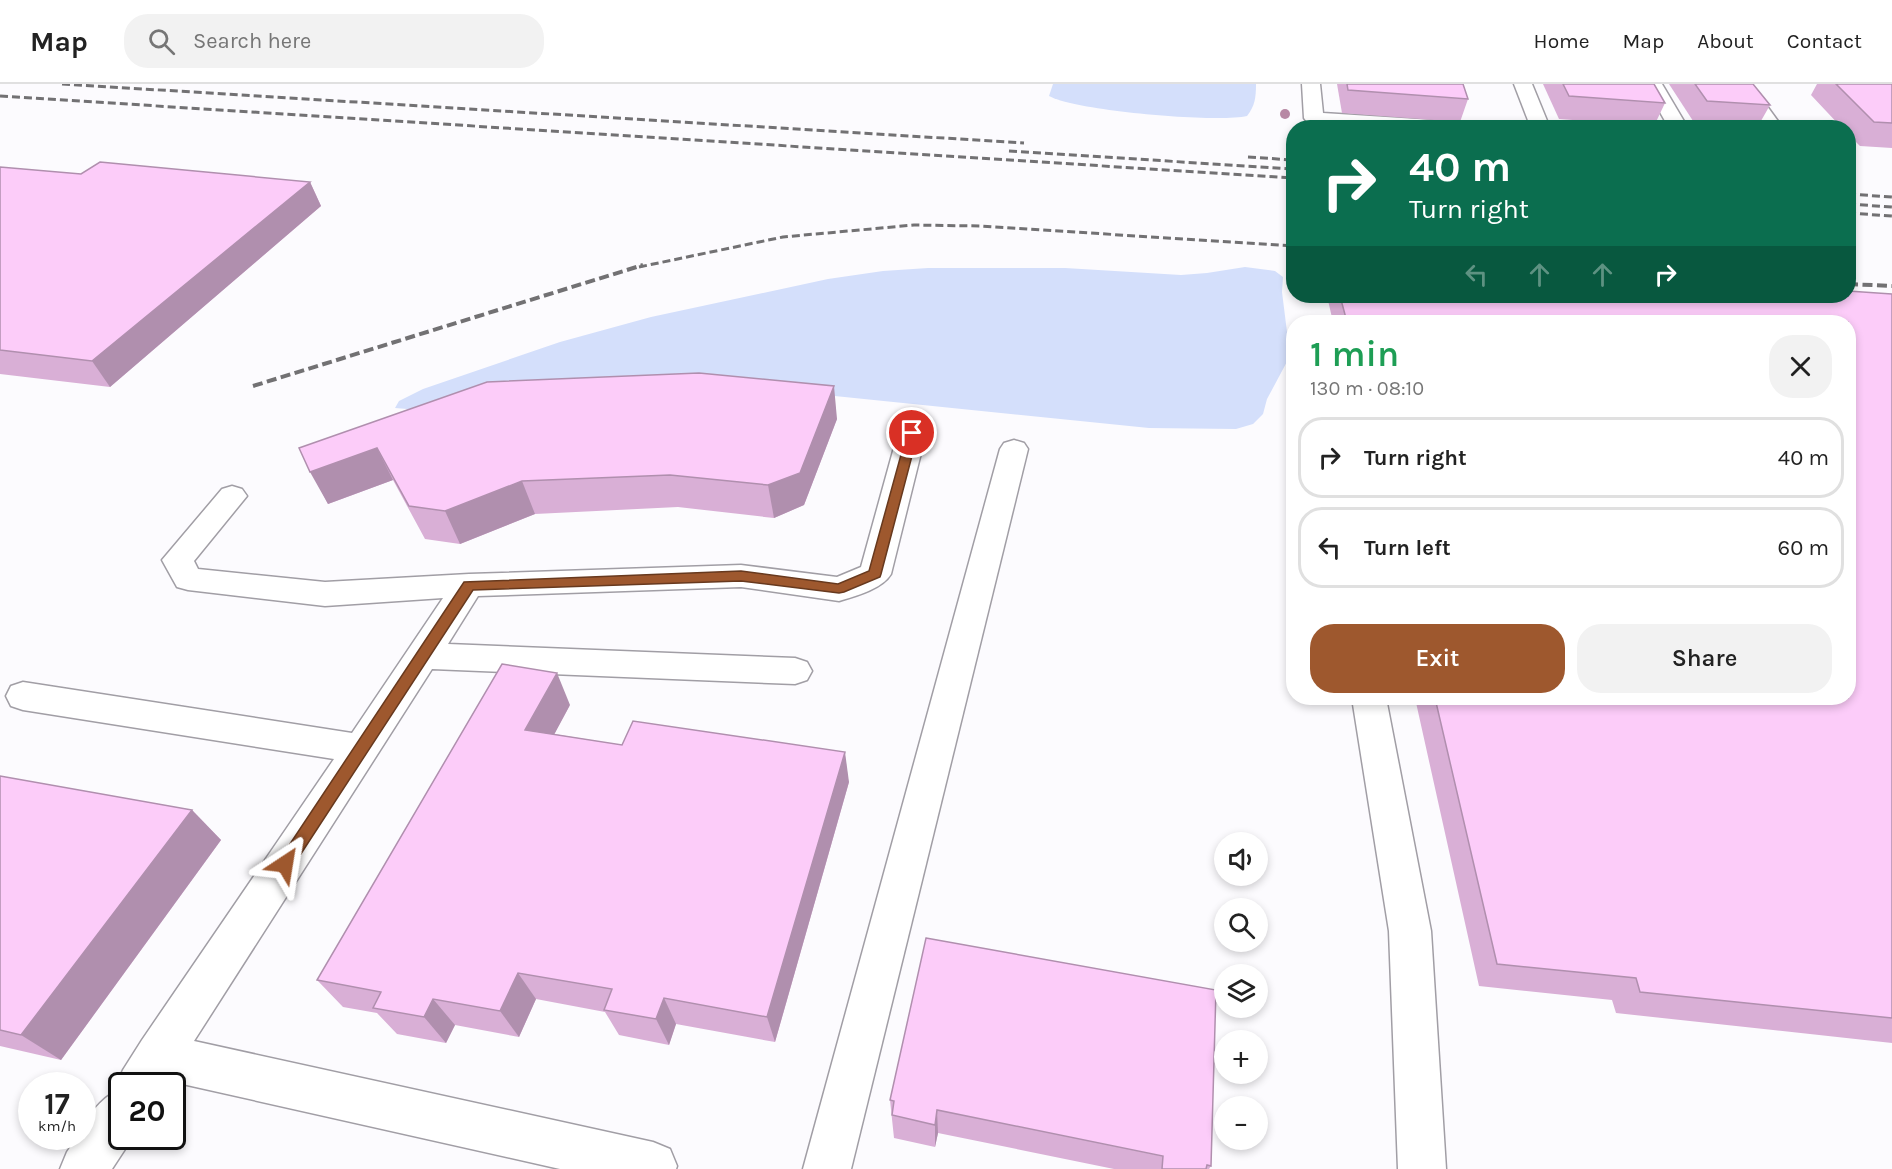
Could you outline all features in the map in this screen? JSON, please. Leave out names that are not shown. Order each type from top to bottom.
[{"type":"lane","points":[[1311,84],[1314,118],[1344,120]]},
{"type":"lane","points":[[1523,84],[1538,120]]},
{"type":"lane","points":[[1653,84],[1674,120]]},
{"type":"lane","points":[[1742,84],[1768,120]]},
{"type":"lane","points":[[232,496],[178,560],[188,579],[325,594],[469,585],[741,576],[839,589],[875,574],[912,433]]},
{"type":"lane","points":[[827,1169],[1014,449]]},
{"type":"lane","points":[[469,585],[148,1071],[653,1166]]},
{"type":"lane","points":[[423,656],[795,671]]},
{"type":"lane","points":[[23,696],[362,748]]},
{"type":"lane","points":[[1371,705],[1410,931],[1422,1169]]},
{"type":"lane","points":[[84,1169],[108,1133]]},
{"type":"water","points":[[1053,84],[1256,84],[1256,93],[1252,109],[1247,116],[1178,117],[1115,111],[1064,101],[1049,96]]},
{"type":"water","points":[[1245,267],[1275,271],[1283,277],[1286,363],[1267,399],[1263,414],[1253,424],[1236,429],[1149,428],[776,390],[444,412],[395,408],[399,401],[423,389],[560,342],[651,317],[828,279],[883,271],[928,268],[1065,268],[1181,275]]},
{"type":"building","points":[[1347,84],[1463,84],[1468,99],[1348,90]]},
{"type":"building","points":[[1563,84],[1654,84],[1665,103],[1569,96]]},
{"type":"building","points":[[1695,84],[1753,84],[1770,105],[1707,101]]},
{"type":"building","points":[[1836,84],[1892,84],[1892,123],[1874,122]]},
{"type":"building","points":[[100,162],[310,182],[92,361],[0,350],[0,167],[81,174]]},
{"type":"building","points":[[1856,292],[1892,294],[1892,1018],[1640,992],[1636,978],[1497,964],[1437,705],[1856,705],[1856,315],[1345,315],[1342,303],[1856,303]]},
{"type":"building","points":[[699,373],[834,386],[800,473],[768,485],[670,475],[522,481],[445,511],[409,506],[377,448],[310,472],[299,448],[487,382]]},
{"type":"building","points":[[502,664],[557,673],[525,730],[622,745],[633,721],[845,752],[767,1017],[664,998],[656,1019],[604,1010],[612,989],[518,973],[500,1011],[433,999],[424,1017],[373,1008],[381,992],[317,980]]},
{"type":"building","points":[[0,776],[192,810],[21,1035],[0,1030]]},
{"type":"building","points":[[926,938],[1214,990],[1211,1166],[1207,1165],[1206,1169],[1162,1169],[1163,1156],[937,1110],[935,1125],[892,1115],[894,1101],[890,1100]]},
{"type":"railway","points":[[62,84],[1024,143]]},
{"type":"railway","points":[[0,96],[1286,178]]},
{"type":"railway","points":[[1009,151],[1286,169]]},
{"type":"railway","points":[[1248,157],[1286,160]]},
{"type":"railway","points":[[1856,195],[1892,197]]},
{"type":"railway","points":[[1856,205],[1892,207]]},
{"type":"railway","points":[[1856,214],[1892,216]]},
{"type":"railway","points":[[639,267],[783,237],[914,225],[980,226],[1286,246]]},
{"type":"railway","points":[[253,386],[643,265]]},
{"type":"railway","points":[[1856,284],[1892,286]]},
{"type":"route","points":[[285,864],[469,585],[741,576],[839,589],[875,574],[912,433]]}]
